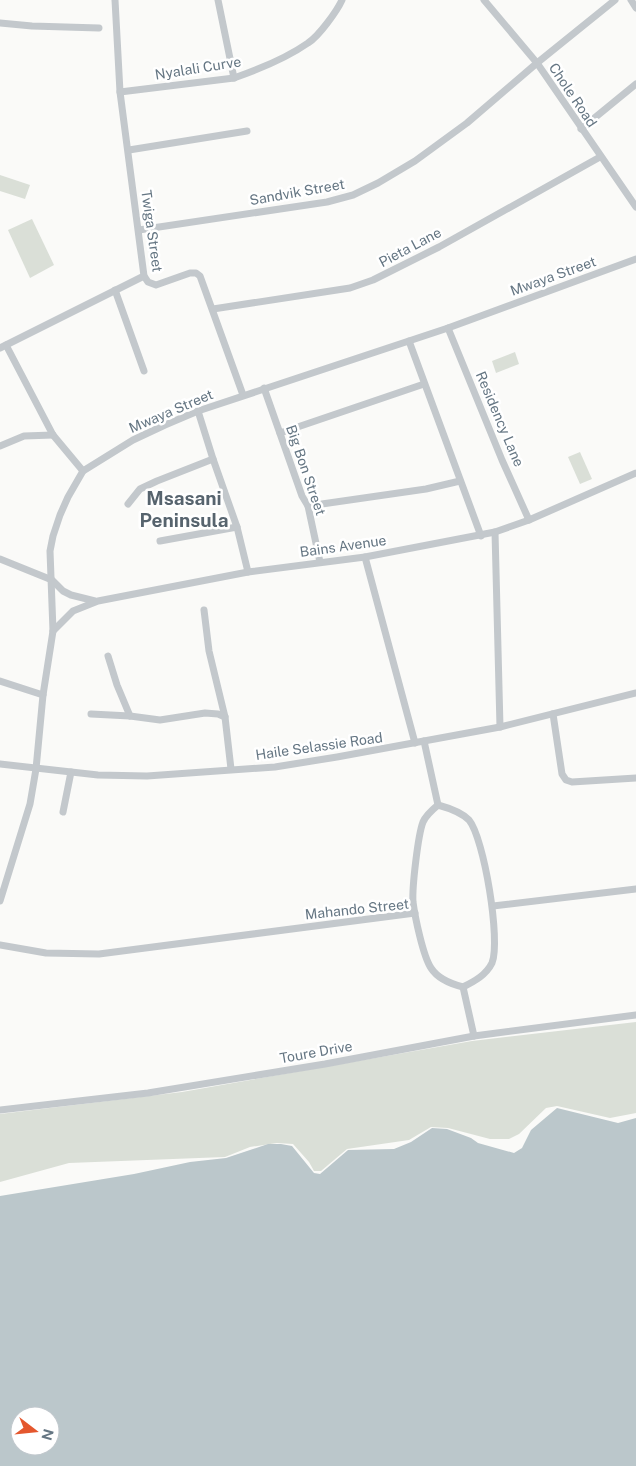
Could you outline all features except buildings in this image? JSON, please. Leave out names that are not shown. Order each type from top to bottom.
[{"type":"street","name":"Twiga Street","points":[[115,0],[120,92],[144,276],[148,282],[156,285],[190,273],[196,273],[200,276],[243,396]]},
{"type":"street","points":[[218,0],[234,78]]},
{"type":"street","name":"Nyalali Curve","points":[[120,92],[234,78],[251,72],[310,42],[337,10],[342,0]]},
{"type":"street","name":"Chole Road","points":[[484,0],[537,63],[636,207]]},
{"type":"street","name":"Sandvik Street","points":[[139,230],[327,202],[353,195],[378,183],[415,162],[467,123],[615,0]]},
{"type":"street","points":[[631,0],[636,8]]},
{"type":"street","points":[[0,23],[99,28]]},
{"type":"street","points":[[580,128],[636,84]]},
{"type":"street","points":[[128,150],[247,131]]},
{"type":"street","name":"Pieta Lane","points":[[213,309],[350,288],[373,280],[439,246],[600,157]]},
{"type":"street","name":"Mwaya Street","points":[[0,901],[30,804],[36,769],[43,695],[52,631],[50,551],[53,536],[68,497],[83,471],[132,440],[165,424],[264,388],[448,328],[636,259]]},
{"type":"street","points":[[83,471],[53,435],[3,347],[144,276]]},
{"type":"street","points":[[115,290],[144,372]]},
{"type":"street","name":"Residency Lane","points":[[448,328],[529,520]]},
{"type":"street","points":[[408,341],[482,536]]},
{"type":"street","points":[[280,433],[424,384]]},
{"type":"street","name":"Big Bon Street","points":[[264,388],[302,496],[308,506],[320,562]]},
{"type":"street","points":[[198,412],[237,527],[248,572]]},
{"type":"street","points":[[0,446],[24,436],[53,435]]},
{"type":"street","points":[[128,504],[140,489],[213,459]]},
{"type":"street","name":"Bains Avenue","points":[[52,631],[73,611],[98,601],[248,572],[365,557],[482,536],[529,520],[636,473]]},
{"type":"street","points":[[308,506],[426,489],[460,481]]},
{"type":"street","points":[[160,541],[237,527]]},
{"type":"street","points":[[495,532],[500,727]]},
{"type":"street","points":[[365,557],[415,743]]},
{"type":"street","points":[[0,559],[52,580],[63,591],[71,595],[98,601]]},
{"type":"street","points":[[204,610],[209,651],[225,717],[231,769]]},
{"type":"street","points":[[108,656],[117,685],[130,716]]},
{"type":"street","points":[[0,681],[43,695]]},
{"type":"street","name":"Haile Selassie Road","points":[[0,764],[98,775],[148,776],[293,764],[500,727],[636,693]]},
{"type":"street","points":[[91,714],[160,720],[206,713],[225,717]]},
{"type":"street","points":[[553,714],[562,774],[566,780],[572,782],[636,778]]},
{"type":"street","points":[[424,742],[438,805]]},
{"type":"street","points":[[63,812],[71,772]]},
{"type":"street","points":[[438,805],[458,812],[469,821],[478,842],[493,906],[495,952],[491,964],[485,974],[463,987],[474,1036]]},
{"type":"street","points":[[415,913],[413,900],[421,830],[423,821],[438,805]]},
{"type":"street","points":[[493,906],[636,889]]},
{"type":"street","name":"Mahando Street","points":[[0,945],[46,953],[99,954],[415,913],[431,969],[448,982],[463,987]]},
{"type":"street","name":"Toure Drive","points":[[0,1110],[148,1093],[325,1064],[474,1036],[636,1014]]},
{"type":"shaded area","points":[[0,175],[30,185],[25,199],[0,191]]},
{"type":"shaded area","points":[[32,219],[54,265],[30,278],[8,230]]},
{"type":"shaded area","points":[[515,352],[519,364],[496,373],[492,361]]},
{"type":"shaded area","points":[[580,452],[592,479],[580,484],[568,457]]},
{"type":"shaded area","points":[[636,1022],[636,1113],[610,1118],[557,1106],[546,1108],[519,1134],[509,1139],[490,1139],[448,1128],[431,1127],[409,1140],[347,1149],[321,1171],[314,1171],[309,1162],[293,1144],[277,1143],[250,1147],[225,1157],[69,1163],[0,1182],[0,1114],[182,1092],[472,1041]]},
{"type":"shaded area","points":[[557,1108],[618,1123],[636,1118],[636,1466],[0,1466],[0,1196],[134,1174],[190,1162],[226,1158],[268,1144],[292,1146],[314,1173],[320,1174],[348,1150],[394,1149],[411,1142],[432,1128],[447,1129],[471,1138],[478,1143],[514,1153],[522,1148],[531,1130]]},
{"type":"district","name":"Msasani Peninsula","points":[[184,509]]}]
